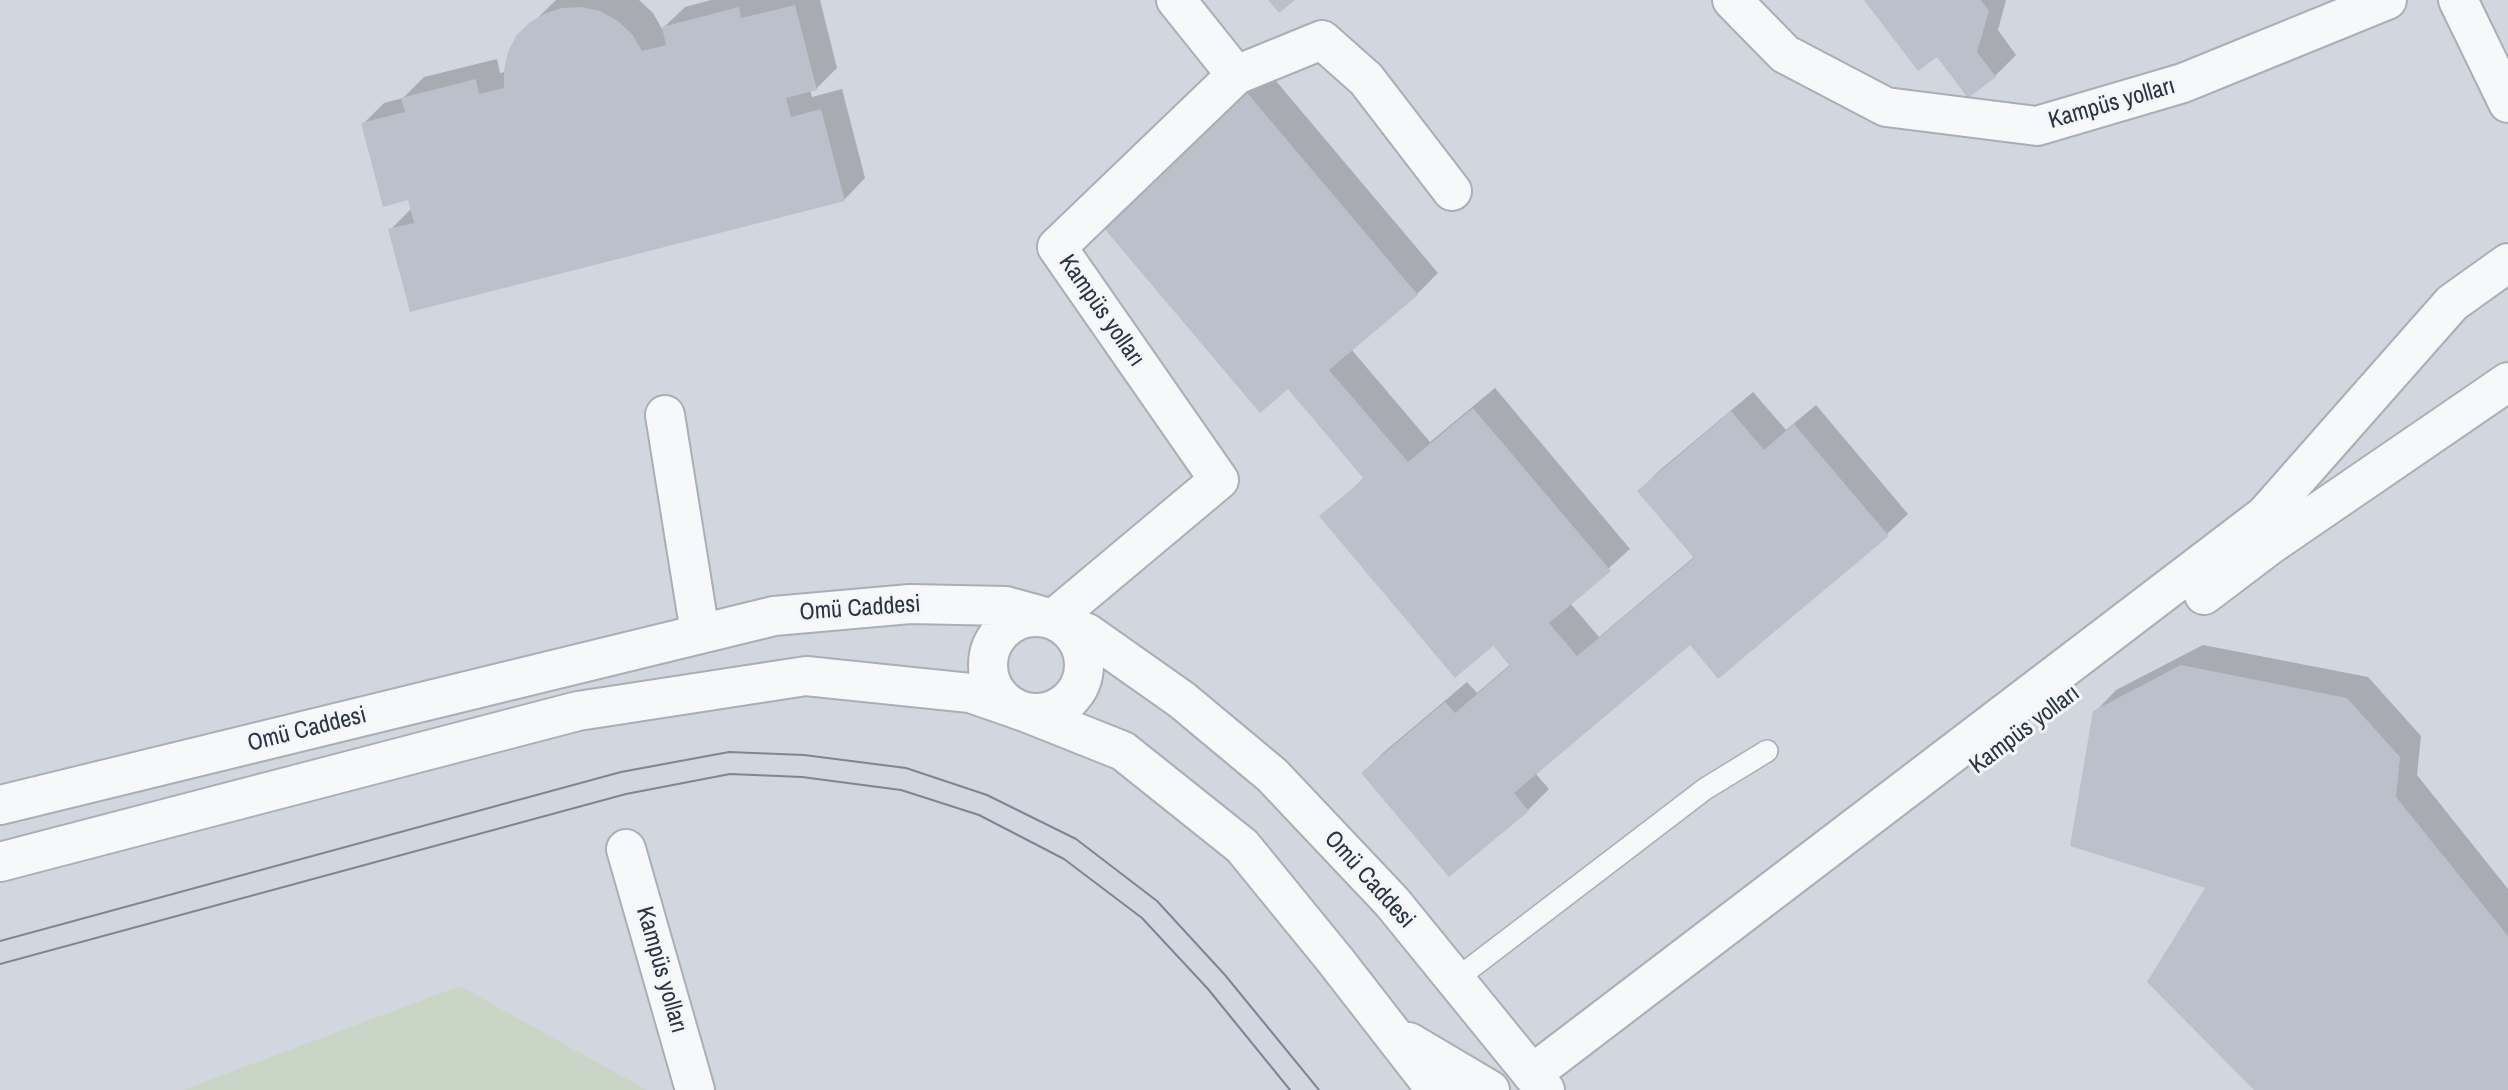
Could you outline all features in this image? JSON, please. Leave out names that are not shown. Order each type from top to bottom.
[{"type":"street","points":[[1177,0],[1236,75],[1322,40],[1366,79],[1452,191]]},
{"type":"street","name":"Kampüs yolları","points":[[1732,0],[1785,54],[1886,107],[2037,126],[2183,83],[2387,0]]},
{"type":"street","points":[[2458,0],[2508,103]]},
{"type":"street","name":"Kampüs yolları","points":[[1053,619],[1219,480],[1057,247],[1236,75]]},
{"type":"street","points":[[1538,1086],[2265,515],[2452,303],[2508,263]]},
{"type":"street","name":"Kampüs yolları","points":[[1538,1086],[2270,545],[2508,382]]},
{"type":"street","points":[[666,415],[700,633]]},
{"type":"street","name":"Omü Caddesi","points":[[0,805],[774,615],[910,604],[1006,606],[1053,619],[1087,634],[1182,699],[1272,775],[1392,902],[1538,1086]]},
{"type":"street","points":[[1022,619],[1053,619],[1067,627],[1083,654],[1084,671],[1080,686],[1070,699],[1057,708],[1042,712],[1025,712],[999,695],[991,682],[988,666],[990,651],[997,636],[1008,625],[1022,619]]},
{"type":"street","name":"Omü Caddesi","points":[[0,862],[578,711],[806,676],[970,693],[1123,751],[1242,846],[1436,1090]]},
{"type":"street","name":"Kampüs yolları","points":[[626,849],[695,1090]]},
{"type":"street","points":[[1392,1033],[1490,1090]]},
{"type":"lane","points":[[1455,980],[1704,789],[1767,751]]},
{"type":"shaded area","points":[[0,0],[2508,0],[2508,1090],[0,1090]]},
{"type":"green space","points":[[460,986],[647,1090],[183,1090]]},
{"type":"building","points":[[1268,0],[1295,0],[1279,13]]},
{"type":"building","points":[[1864,0],[1981,0],[1989,11],[1977,52],[1996,77],[1968,98],[1937,57],[1918,71]]},
{"type":"building","points":[[795,5],[817,90],[786,98],[791,117],[821,109],[845,201],[410,312],[388,229],[414,223],[408,200],[383,207],[361,123],[405,112],[401,98],[476,79],[479,94],[504,88],[508,52],[516,36],[529,23],[561,8],[581,7],[600,11],[618,21],[632,34],[642,51],[666,45],[662,27],[739,7],[741,18]]},
{"type":"building","points":[[1243,88],[1418,295],[1329,370],[1408,462],[1473,408],[1611,571],[1549,623],[1577,656],[1694,558],[1637,491],[1731,411],[1764,450],[1794,424],[1889,536],[1718,679],[1690,645],[1514,793],[1529,811],[1449,877],[1361,773],[1445,702],[1455,713],[1510,666],[1493,646],[1455,678],[1319,516],[1364,479],[1288,389],[1260,413],[1092,214]]},
{"type":"building","points":[[2181,665],[2347,698],[2400,757],[2396,797],[2508,936],[2508,1090],[2254,1090],[2147,982],[2205,888],[2070,846],[2093,711]]},
{"type":"tram line","points":[[0,941],[621,772],[729,752],[804,755],[906,768],[987,795],[1076,839],[1157,901],[1225,975],[1319,1090]]},
{"type":"tram line","points":[[0,964],[626,794],[730,774],[802,777],[901,790],[979,815],[1064,859],[1142,918],[1208,989],[1290,1090]]}]
